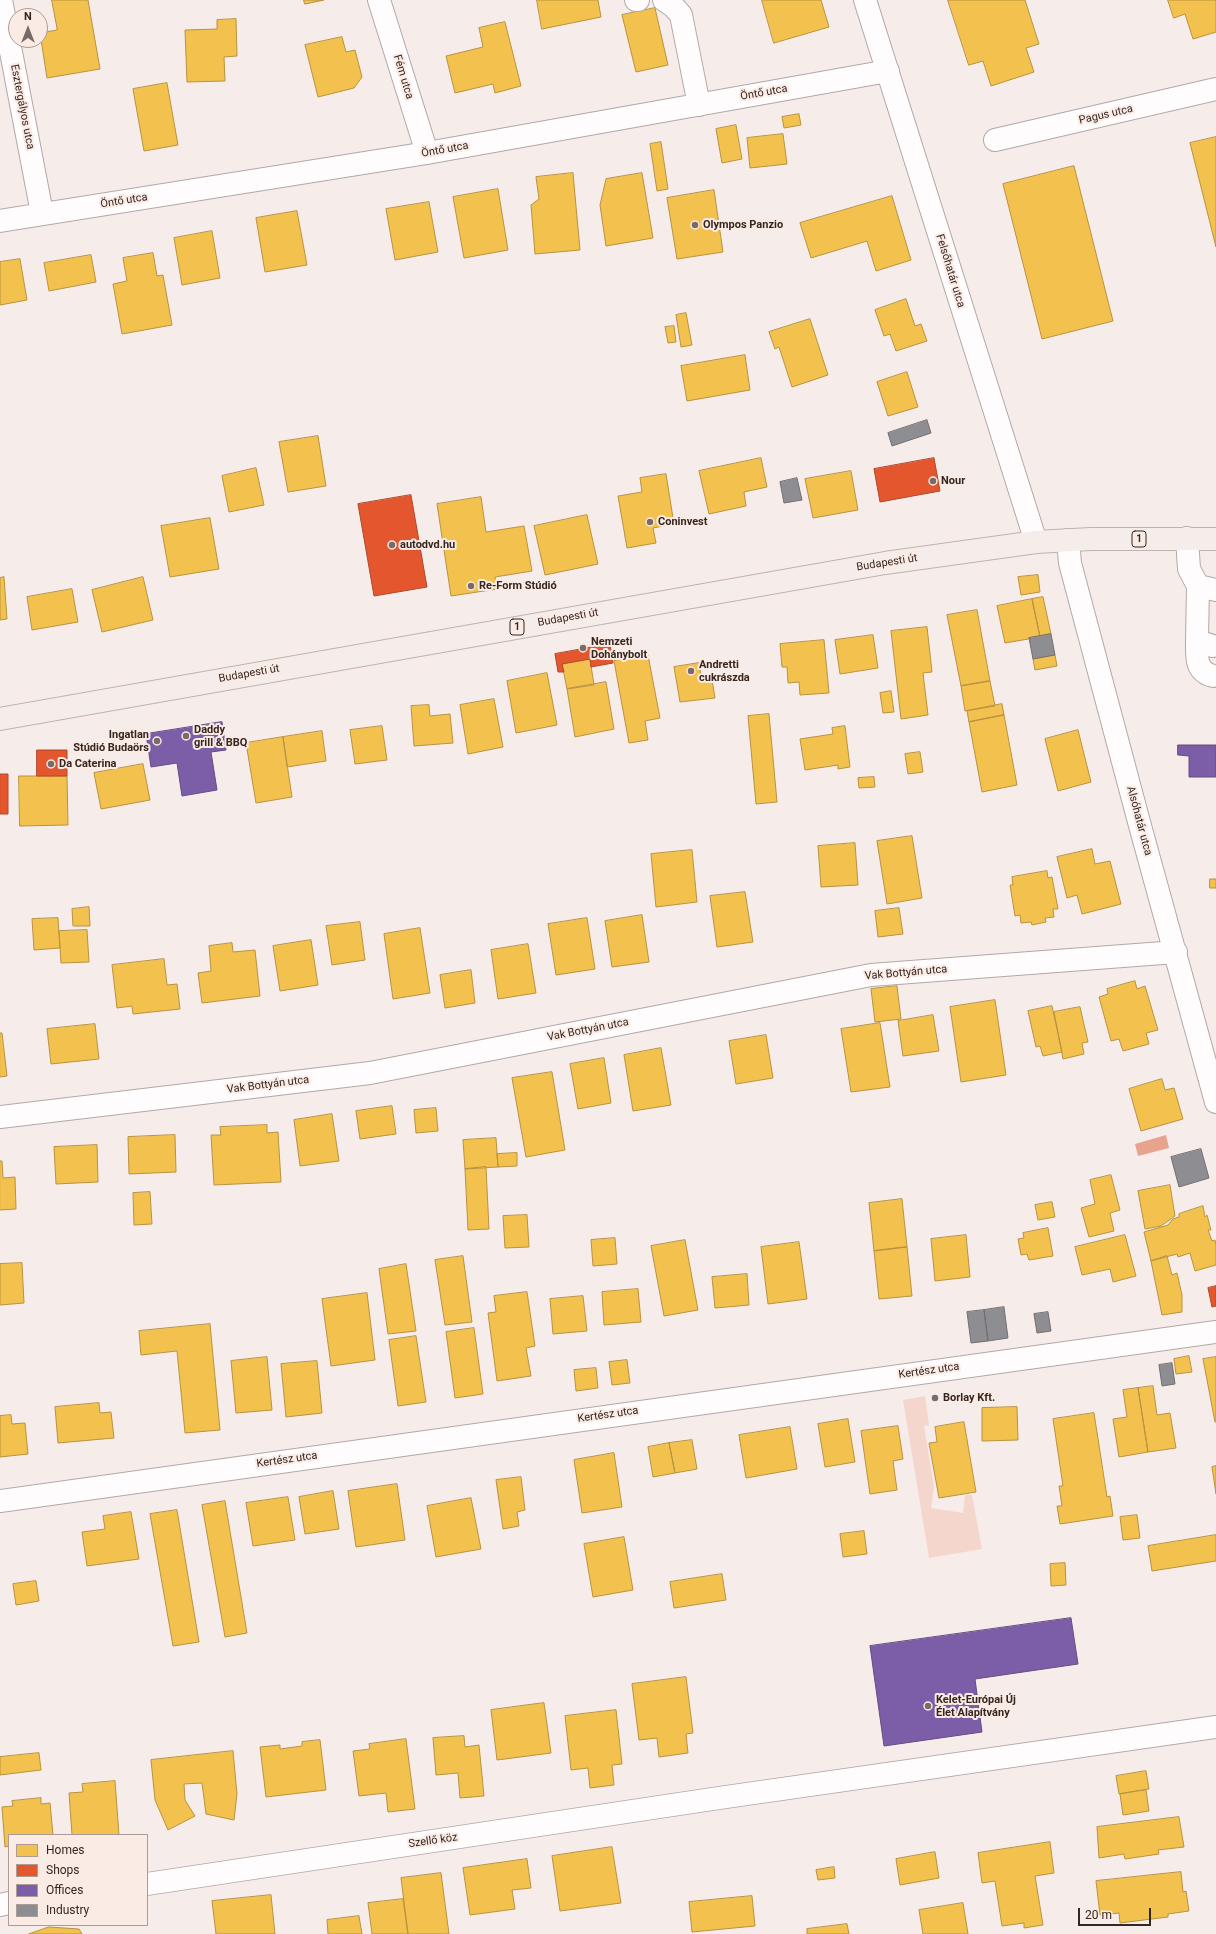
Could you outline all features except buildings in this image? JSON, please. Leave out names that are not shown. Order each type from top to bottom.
[{"type":"main road","name":"Budapesti út","points":[[0,719],[787,579],[885,563],[1036,542],[1091,539],[1187,538]]},
{"type":"main road","name":"1","points":[[1187,538],[1216,539]]},
{"type":"street","name":"Esztergályos utca","points":[[1,0],[42,214]]},
{"type":"street","name":"Fém utca","points":[[379,0],[426,153]]},
{"type":"street","points":[[664,0],[674,6],[681,15],[699,105]]},
{"type":"street","name":"Felsőhatár utca","points":[[865,0],[1036,542]]},
{"type":"street","name":"Öntő utca","points":[[0,221],[426,153],[888,71]]},
{"type":"street","name":"Pagus utca","points":[[995,140],[1216,89]]},
{"type":"street","points":[[1187,538],[1189,568],[1207,588],[1205,643],[1197,663],[1200,669],[1206,674],[1213,676]]},
{"type":"street","name":"Alsóhatár utca","points":[[1068,540],[1070,563],[1141,830],[1176,952],[1216,1102]]},
{"type":"street","name":"Vak Bottyán utca","points":[[0,1117],[370,1072],[871,975],[1176,952]]},
{"type":"street","name":"Kertész utca","points":[[0,1501],[1216,1332]]},
{"type":"street","name":"Szellő köz","points":[[148,1884],[719,1798],[1216,1727]]},
{"type":"shaded area","points":[[1166,1135],[1169,1148],[1138,1156],[1135,1144]]},
{"type":"shaded area","points":[[925,1396],[929,1425],[924,1426],[934,1487],[931,1508],[963,1513],[965,1495],[972,1495],[982,1549],[929,1558],[903,1400]]},
{"type":"place","name":"Olympos Panzio","points":[[695,225]]},
{"type":"place","name":"Nour","points":[[933,481]]},
{"type":"place","name":"Coninvest","points":[[650,522]]},
{"type":"place","name":"autodvd.hu","points":[[392,545]]},
{"type":"place","name":"Re-Form Stúdió","points":[[471,586]]},
{"type":"place","name":"Nemzeti Dohánybolt","points":[[583,648]]},
{"type":"place","name":"Andretti cukrászda","points":[[691,671]]},
{"type":"place","name":"Daddy grill & BBQ","points":[[186,736]]},
{"type":"place","name":"Ingatlan Stúdió Budaörs","points":[[157,741]]},
{"type":"place","name":"Da Caterina","points":[[51,764]]},
{"type":"place","name":"Borlay Kft.","points":[[935,1398]]},
{"type":"place","name":"Kelet-Európai Új Élet Alapítvány","points":[[928,1706]]}]
